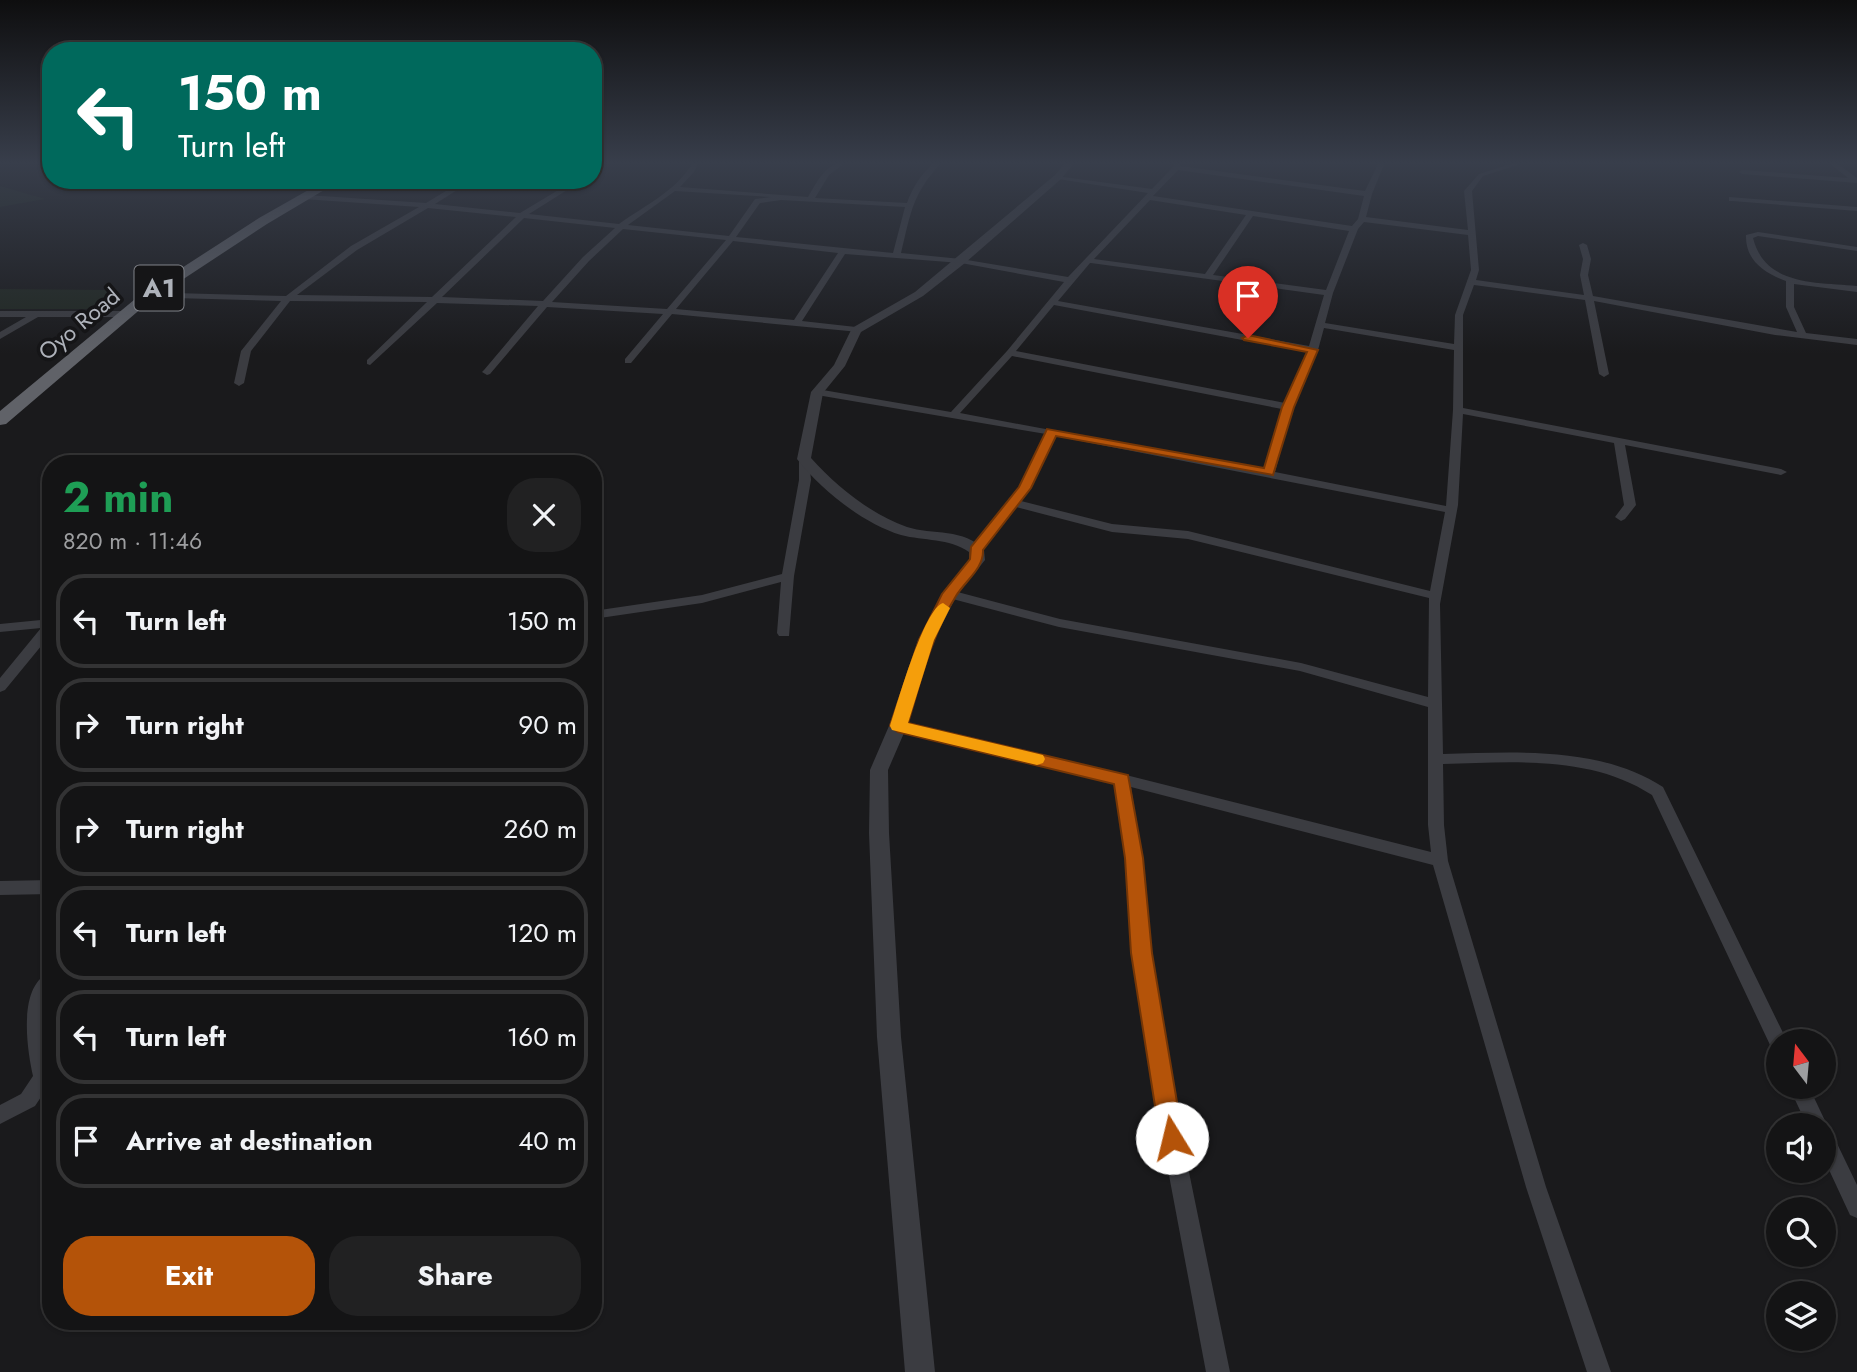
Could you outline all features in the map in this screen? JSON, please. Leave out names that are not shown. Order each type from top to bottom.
[{"type":"highway","name":"Oyo Road","points":[[0,420],[145,298],[255,226]]},
{"type":"street","points":[[239,383],[246,351],[288,298],[354,248],[391,226]]},
{"type":"street","points":[[370,362],[433,298],[511,226]]},
{"type":"street","points":[[614,226],[961,261],[1070,280]]},
{"type":"street","points":[[628,361],[741,226]]},
{"type":"street","points":[[896,256],[904,226]]},
{"type":"street","points":[[784,633],[788,576],[805,480],[804,459],[817,392],[839,366],[856,330],[919,294],[1001,226]]},
{"type":"street","points":[[954,414],[1010,353],[1070,280],[1123,226]]},
{"type":"street","points":[[1208,276],[1242,226]]},
{"type":"street","points":[[1332,226],[1354,229]]},
{"type":"street","points":[[1269,473],[1288,407],[1313,350],[1329,293],[1356,226]]},
{"type":"street","points":[[1416,226],[1470,233]]},
{"type":"street","points":[[1470,226],[1475,257],[1473,282],[1458,315],[1458,410],[1451,510],[1436,596],[1436,825],[1440,860],[1536,1187],[1599,1372]]},
{"type":"street","points":[[487,372],[545,303],[622,227]]},
{"type":"street","points":[[1857,249],[1752,234],[1750,245],[1767,271],[1780,278],[1857,289]]},
{"type":"street","points":[[1583,245],[1587,259],[1584,275],[1604,374]]},
{"type":"street","points":[[797,322],[843,251]]},
{"type":"street","points":[[1091,261],[1329,293]]},
{"type":"street","points":[[1801,281],[1790,281],[1790,307],[1803,335]]},
{"type":"street","points":[[1473,282],[1590,298],[1857,342]]},
{"type":"street","points":[[145,298],[162,295],[433,298],[545,303],[797,322],[856,330]]},
{"type":"street","points":[[1051,302],[1313,350]]},
{"type":"street","points":[[0,314],[126,314]]},
{"type":"street","points":[[0,336],[36,314]]},
{"type":"street","points":[[1321,324],[1460,348]]},
{"type":"street","points":[[1010,353],[1288,407]]},
{"type":"street","points":[[817,392],[1052,432],[1451,510]]},
{"type":"street","points":[[1458,410],[1781,472]]},
{"type":"street","points":[[920,1372],[889,1037],[879,832],[879,770],[898,726],[926,640],[950,594],[976,560],[976,550],[1025,488],[1052,432]]},
{"type":"street","points":[[1619,442],[1630,505],[1621,517]]},
{"type":"street","points":[[804,459],[816,473],[889,526],[907,532],[967,542],[976,550]]},
{"type":"street","points":[[1014,503],[1112,528],[1188,536],[1436,596]]},
{"type":"street","points":[[602,614],[702,599],[750,589],[788,576]]},
{"type":"street","points":[[950,594],[1059,623],[1301,667],[1435,704]]},
{"type":"street","points":[[0,628],[42,625]]},
{"type":"street","points":[[0,688],[42,635]]},
{"type":"street","points":[[898,726],[1122,779],[1440,860]]},
{"type":"street","points":[[1435,759],[1531,758],[1601,766],[1647,781],[1658,791],[1772,1029]]},
{"type":"street","points":[[1122,779],[1134,858],[1144,966],[1172,1138],[1218,1372]]},
{"type":"street","points":[[0,888],[42,887]]},
{"type":"street","points":[[42,995],[37,1004],[37,1043],[42,1072]]},
{"type":"street","points":[[0,1115],[28,1100],[42,1079]]},
{"type":"street","points":[[1836,1163],[1857,1208]]},
{"type":"shaded area","points":[[0,289],[118,290],[87,309],[0,309]]},
{"type":"slow traffic","points":[[943,608],[926,640],[898,726],[1037,759]]},
{"type":"route","points":[[1172,1138],[1142,953],[1134,858],[1122,779],[898,726],[926,640],[950,594],[976,560],[976,550],[1025,488],[1052,432],[1269,473],[1288,407],[1313,350],[1248,338]]}]
